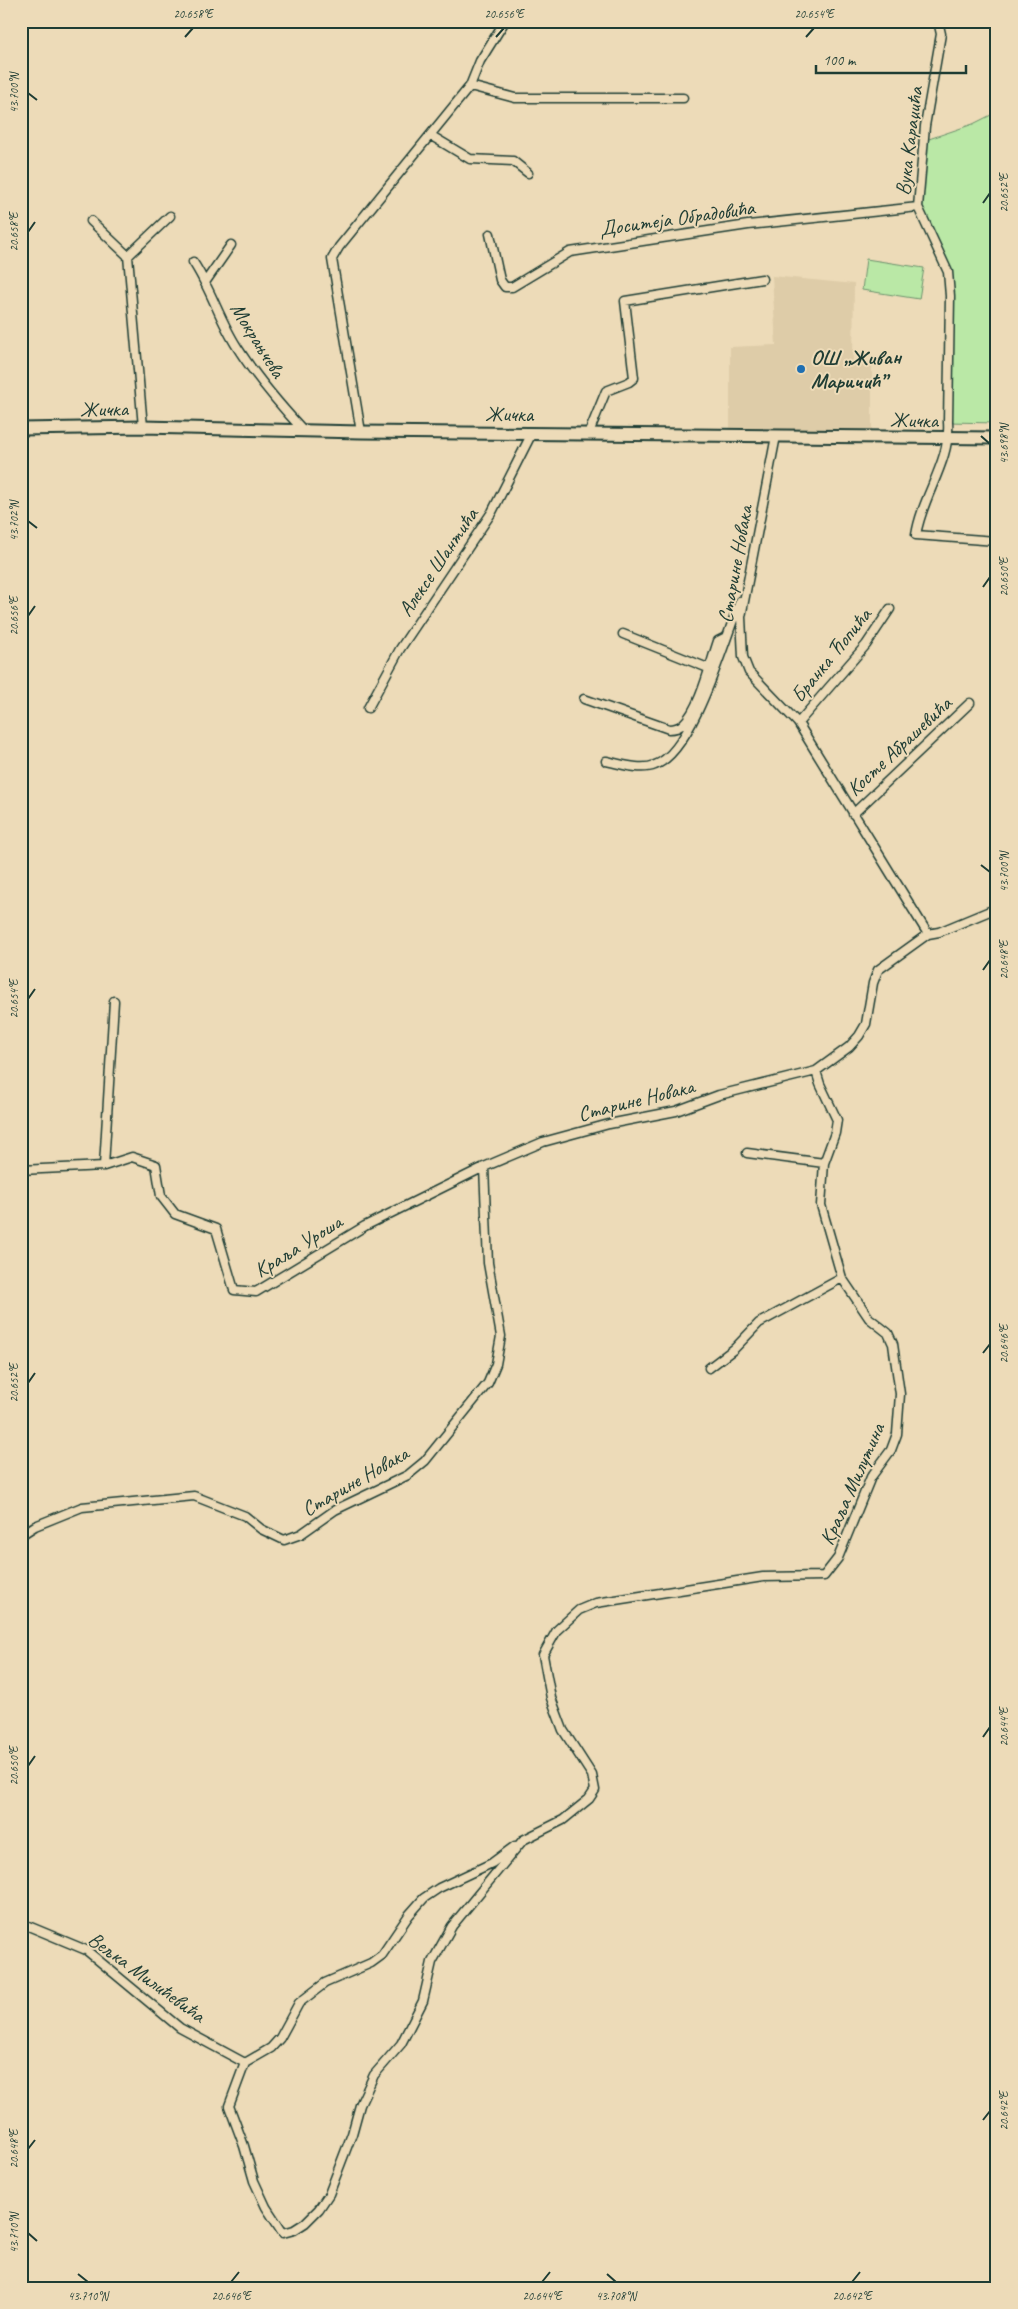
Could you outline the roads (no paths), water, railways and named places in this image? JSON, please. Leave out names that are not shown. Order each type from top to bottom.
[{"type":"main road","name":"Жичка","points":[[21,429],[143,427],[361,432],[997,438]]},
{"type":"street","points":[[361,432],[332,259],[470,86],[480,61],[505,21]]},
{"type":"street","name":"Вука Караџића","points":[[938,21],[942,34],[924,126],[918,208],[948,272],[950,296],[949,439]]},
{"type":"street","points":[[470,86],[515,98],[683,98]]},
{"type":"street","points":[[430,135],[470,159],[513,161],[528,173]]},
{"type":"street","name":"Доситеја Обрадовића","points":[[490,234],[500,280],[505,287],[512,287],[570,252],[748,225],[918,208]]},
{"type":"street","points":[[128,256],[170,216]]},
{"type":"street","points":[[91,221],[128,256],[143,427]]},
{"type":"street","points":[[206,281],[232,245]]},
{"type":"street","name":"Мокрањчева","points":[[194,262],[206,281],[216,310],[236,346],[273,397],[303,430]]},
{"type":"street","points":[[588,434],[606,391],[629,382],[634,378],[625,301],[762,279]]},
{"type":"street","name":"Алексе Шантића","points":[[368,708],[400,650],[492,512],[532,433]]},
{"type":"street","name":"Старине Новака","points":[[21,1534],[35,1526],[82,1507],[194,1496],[246,1516],[261,1529],[284,1540],[301,1534],[335,1510],[414,1470],[425,1461],[474,1402],[488,1383],[496,1364],[501,1336],[488,1263],[484,1167],[543,1142],[609,1124],[676,1111],[719,1095],[816,1070],[849,1047],[860,1036],[866,1024],[873,983],[878,970],[928,934],[798,723],[749,672],[742,657],[741,617],[745,588],[776,436]]},
{"type":"street","points":[[949,439],[918,520],[916,535],[996,541]]},
{"type":"street","points":[[606,761],[641,767],[653,766],[663,762],[671,754],[684,737],[704,698],[745,588]]},
{"type":"street","name":"Бранка Ћопића","points":[[798,723],[866,645],[890,609]]},
{"type":"street","points":[[623,634],[708,668]]},
{"type":"street","points":[[584,699],[669,730],[676,728],[687,720],[697,702],[718,641],[726,637]]},
{"type":"street","name":"Косте Абрашевића","points":[[853,814],[970,703]]},
{"type":"street","points":[[928,934],[939,932],[997,908]]},
{"type":"street","points":[[104,1166],[114,1001]]},
{"type":"street","name":"Краља Милутина","points":[[523,1840],[562,1820],[588,1799],[595,1790],[592,1776],[563,1730],[551,1698],[543,1655],[556,1630],[579,1610],[596,1602],[763,1577],[824,1576],[838,1558],[871,1477],[891,1450],[897,1434],[900,1415],[900,1394],[894,1352],[888,1334],[869,1318],[842,1278],[821,1205],[824,1163],[835,1133],[837,1120],[820,1084],[816,1070]]},
{"type":"street","points":[[747,1153],[824,1163]]},
{"type":"street","name":"Краља Уроша","points":[[21,1170],[104,1166],[132,1157],[156,1165],[162,1196],[176,1214],[216,1229],[234,1290],[256,1292],[364,1226],[484,1167]]},
{"type":"street","points":[[709,1368],[734,1349],[759,1323],[842,1278]]},
{"type":"street","points":[[523,1840],[466,1907],[442,1941],[432,1962],[424,2002],[401,2044],[374,2075],[360,2105],[352,2134],[328,2194],[305,2223],[294,2230],[283,2233],[266,2207],[254,2181],[244,2146],[229,2106],[245,2063],[272,2048],[280,2038],[299,2004],[312,1993],[343,1974],[371,1963],[382,1955],[409,1915],[424,1898],[439,1888],[492,1863],[523,1840]]},
{"type":"street","name":"Вељка Милићевића","points":[[21,1923],[86,1950],[180,2028],[245,2063]]},
{"type":"place","name":"ОШ „Живан Маричић”","points":[[801,369]]}]
